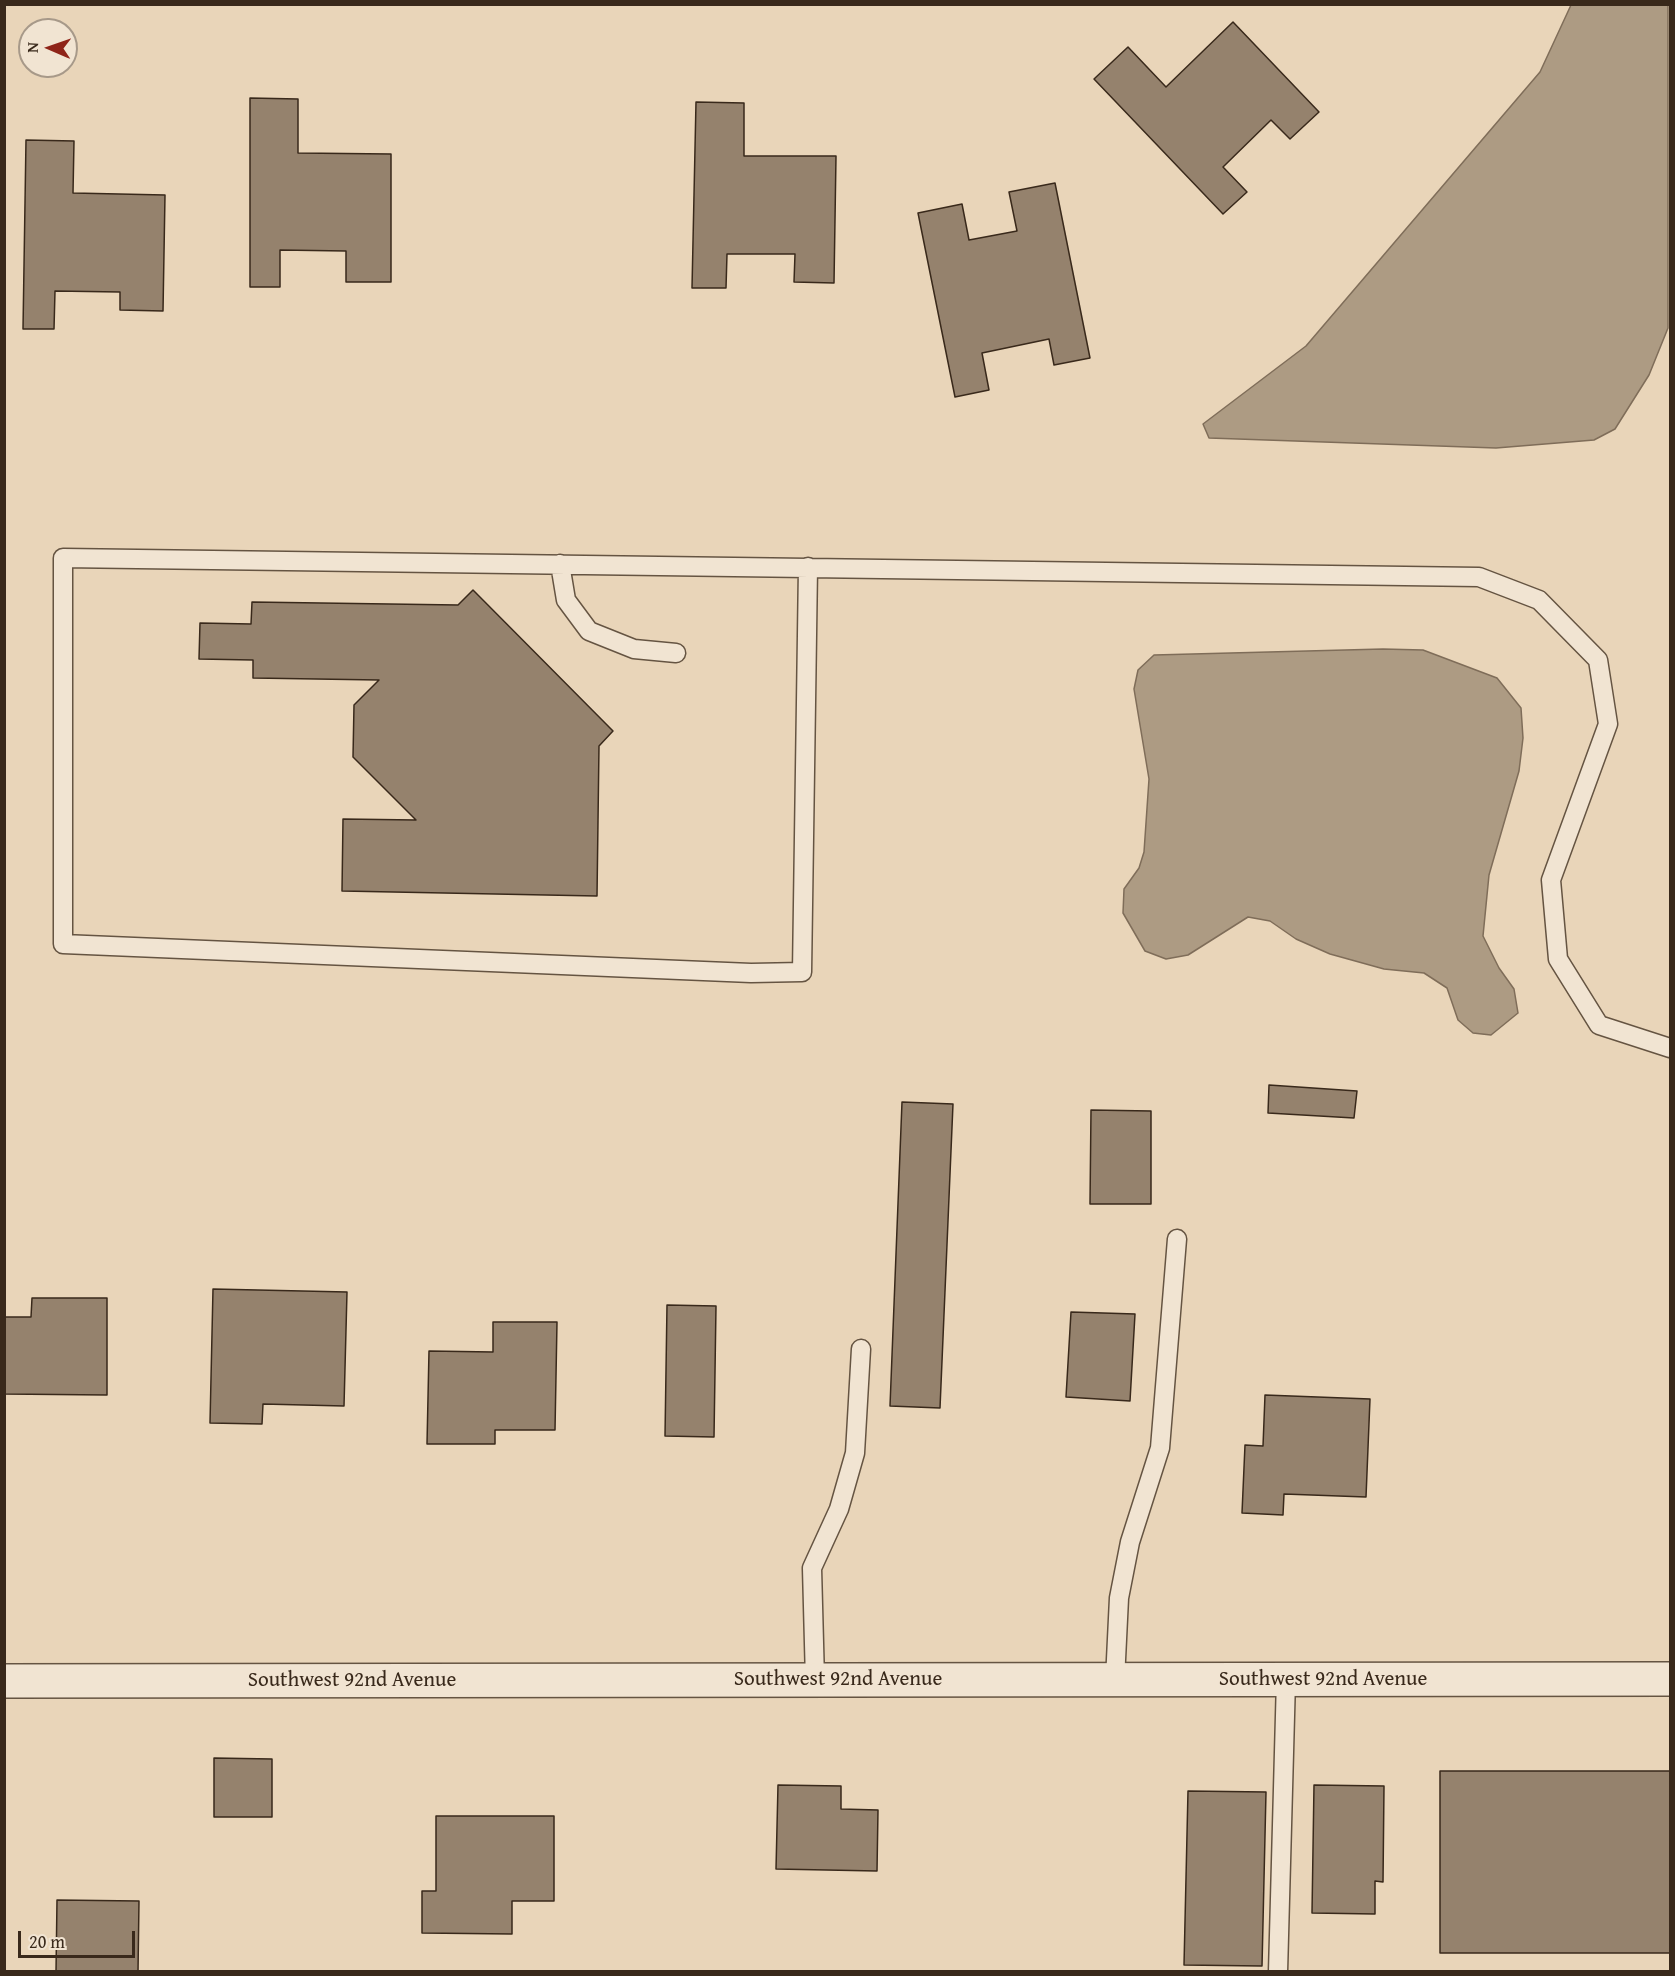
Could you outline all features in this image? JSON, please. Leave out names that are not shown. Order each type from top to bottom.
[{"type":"street","name":"Southwest 92nd Avenue","points":[[4,1681],[1671,1679]]},
{"type":"lane","points":[[808,567],[802,972],[751,973],[63,944],[63,558],[808,567],[1479,577],[1539,600],[1598,660],[1608,724],[1551,880],[1558,959],[1599,1025],[1671,1048]]},
{"type":"lane","points":[[560,564],[566,600],[589,632],[634,650],[676,653]]},
{"type":"lane","points":[[1115,1680],[1119,1598],[1130,1542],[1160,1448],[1177,1239]]},
{"type":"lane","points":[[815,1681],[812,1568],[839,1509],[855,1453],[861,1349]]},
{"type":"lane","points":[[1278,1971],[1286,1679]]},
{"type":"shaded area","points":[[1571,5],[1668,5],[1668,328],[1649,375],[1615,429],[1594,440],[1496,448],[1209,438],[1203,424],[1306,346],[1540,72]]},
{"type":"shaded area","points":[[1423,650],[1497,678],[1521,708],[1523,738],[1519,771],[1489,875],[1483,936],[1499,968],[1514,989],[1518,1013],[1491,1035],[1473,1033],[1458,1020],[1447,988],[1424,973],[1384,969],[1330,954],[1296,939],[1270,921],[1248,917],[1188,955],[1166,959],[1145,951],[1123,913],[1124,889],[1139,868],[1144,852],[1149,779],[1134,689],[1138,670],[1154,655]]},
{"type":"building","points":[[1233,22],[1319,112],[1290,139],[1271,120],[1223,167],[1247,192],[1223,214],[1094,79],[1128,47],[1166,87]]},
{"type":"building","points":[[250,98],[298,99],[298,153],[391,154],[391,282],[346,282],[346,251],[280,250],[280,287],[250,287]]},
{"type":"building","points":[[696,102],[744,103],[744,156],[836,156],[834,283],[794,282],[795,254],[727,254],[726,288],[692,288]]},
{"type":"building","points":[[26,140],[74,141],[73,193],[165,195],[163,311],[120,310],[120,292],[55,291],[54,329],[23,329]]},
{"type":"building","points":[[1055,183],[1090,358],[1054,365],[1049,339],[982,353],[989,390],[955,397],[918,213],[962,204],[969,240],[1017,231],[1009,192]]},
{"type":"building","points":[[473,590],[613,731],[599,746],[597,896],[342,891],[343,819],[416,820],[353,757],[354,705],[379,680],[253,678],[253,660],[199,659],[200,623],[251,624],[252,602],[458,605]]},
{"type":"building","points":[[1269,1085],[1357,1091],[1354,1118],[1268,1113]]},
{"type":"building","points":[[902,1102],[953,1104],[940,1408],[890,1406]]},
{"type":"building","points":[[1091,1110],[1151,1111],[1151,1204],[1090,1204]]},
{"type":"building","points":[[213,1289],[347,1292],[344,1406],[263,1404],[262,1424],[210,1423]]},
{"type":"building","points":[[32,1298],[107,1298],[107,1395],[4,1394],[4,1317],[31,1317]]},
{"type":"building","points":[[667,1305],[716,1306],[714,1437],[665,1436]]},
{"type":"building","points":[[1071,1312],[1135,1314],[1130,1401],[1066,1397]]},
{"type":"building","points":[[493,1322],[557,1322],[555,1430],[495,1430],[495,1444],[427,1444],[429,1351],[493,1352]]},
{"type":"building","points":[[1265,1395],[1370,1399],[1366,1497],[1284,1494],[1283,1515],[1242,1513],[1245,1445],[1263,1446]]},
{"type":"building","points":[[214,1758],[272,1759],[272,1817],[214,1817]]},
{"type":"building","points":[[1440,1771],[1670,1771],[1670,1953],[1440,1953]]},
{"type":"building","points":[[778,1785],[841,1786],[841,1809],[878,1810],[877,1871],[776,1869]]},
{"type":"building","points":[[1314,1785],[1384,1786],[1383,1882],[1375,1881],[1375,1914],[1312,1913]]},
{"type":"building","points":[[1188,1791],[1266,1792],[1262,1966],[1184,1965]]},
{"type":"building","points":[[436,1816],[554,1816],[554,1901],[512,1901],[512,1934],[422,1933],[422,1891],[436,1891]]},
{"type":"building","points":[[57,1900],[139,1901],[138,1972],[56,1972]]}]
